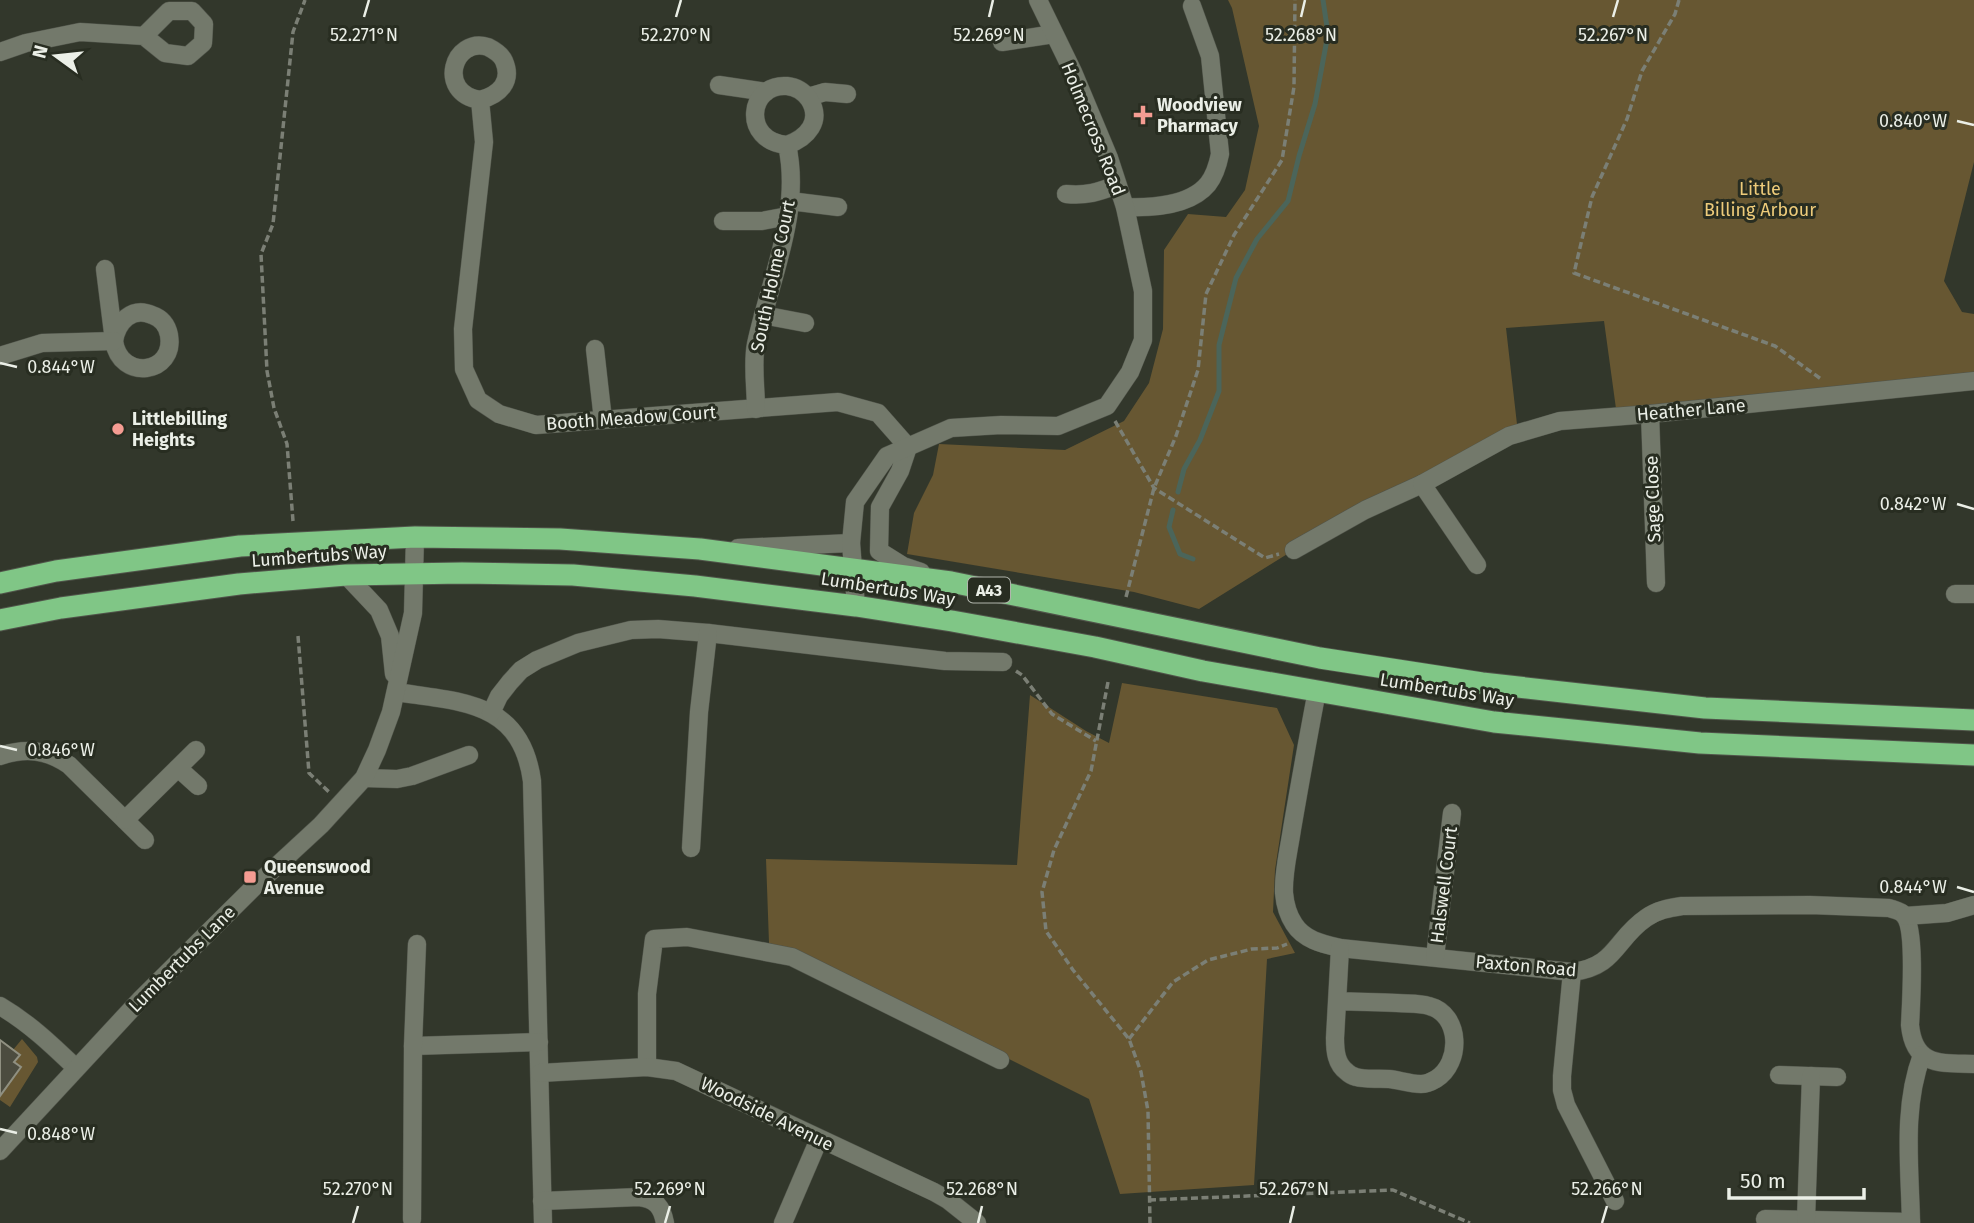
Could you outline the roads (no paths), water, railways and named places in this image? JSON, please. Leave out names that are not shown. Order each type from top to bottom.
[{"type":"highway","name":"Lumbertubs Way","points":[[0,583],[56,571],[240,546],[415,537],[560,539],[700,549],[951,582],[1320,658],[1482,683],[1705,708],[1974,720]]},
{"type":"highway","name":"Lumbertubs Way","points":[[0,620],[61,608],[198,590],[346,575],[573,575],[695,586],[856,606],[1494,722],[1700,743],[1974,755]]},
{"type":"street","name":"Holmecross Road","points":[[908,447],[951,428],[1058,426],[1107,407],[1130,372],[1143,340],[1143,291],[1125,207],[1109,158],[1073,72],[1038,0]]},
{"type":"street","points":[[1125,207],[1143,208],[1195,195],[1208,184],[1217,167],[1220,153],[1210,56],[1192,6]]},
{"type":"street","points":[[0,51],[80,32],[144,36]]},
{"type":"street","points":[[1002,42],[1054,34]]},
{"type":"street","points":[[719,85],[766,92]]},
{"type":"street","points":[[781,86],[791,86],[808,97],[813,107],[812,124],[800,140],[787,145],[777,144],[760,133],[755,109],[766,92],[781,86]]},
{"type":"street","points":[[808,97],[825,92],[847,94]]},
{"type":"street","name":"Booth Meadow Court","points":[[480,100],[484,142],[463,329],[464,369],[478,400],[499,414],[537,425],[838,402],[878,412],[908,447]]},
{"type":"street","name":"South Holme Court","points":[[756,409],[755,348],[789,209],[792,165],[787,145]]},
{"type":"street","points":[[1066,194],[1094,194],[1117,185]]},
{"type":"street","points":[[723,221],[762,221],[789,209],[838,207]]},
{"type":"street","points":[[0,356],[42,343],[114,341],[105,269]]},
{"type":"street","points":[[763,315],[805,323]]},
{"type":"street","points":[[595,349],[603,420]]},
{"type":"street","name":"Heather Lane","points":[[1294,550],[1509,436],[1560,421],[1974,381]]},
{"type":"street","name":"Sage Close","points":[[1650,414],[1656,583]]},
{"type":"street","points":[[856,606],[851,543],[855,502],[887,456],[908,447]]},
{"type":"street","points":[[908,447],[900,471],[880,507],[879,551],[903,566],[951,582]]},
{"type":"street","points":[[1422,484],[1477,565]]},
{"type":"street","name":"Lumbertubs Lane","points":[[0,1151],[188,951],[341,804],[364,778],[377,750],[396,692],[413,613],[415,537]]},
{"type":"street","name":"Lumbertubs Way","points":[[700,549],[851,543]]},
{"type":"street","points":[[346,575],[379,610],[390,636],[396,692],[465,703],[491,713],[509,727],[526,751],[532,782],[543,1223]]},
{"type":"street","points":[[1955,594],[1974,594]]},
{"type":"street","points":[[491,713],[499,696],[521,670],[537,660],[578,643],[631,630],[708,633],[945,661],[1003,662]]},
{"type":"street","points":[[691,848],[699,712],[708,633]]},
{"type":"street","name":"Paxton Road","points":[[1317,691],[1284,895],[1293,923],[1305,936],[1325,945],[1572,972],[1587,971],[1608,959],[1644,919],[1667,908],[1810,905],[1889,908],[1905,916],[1947,913],[1974,905]]},
{"type":"street","points":[[0,756],[35,750],[57,757],[69,765],[145,839]]},
{"type":"street","points":[[125,820],[197,750]]},
{"type":"street","points":[[364,778],[397,779],[412,776],[469,755]]},
{"type":"street","points":[[178,768],[198,786]]},
{"type":"street","name":"Halswell Court","points":[[1435,957],[1452,813]]},
{"type":"street","points":[[1905,916],[1911,933],[1911,1038],[1916,1048],[1929,1060],[1974,1063]]},
{"type":"street","points":[[647,1067],[647,994],[654,939],[687,937],[792,957],[1000,1060]]},
{"type":"street","points":[[412,1219],[416,944]]},
{"type":"street","points":[[1338,1001],[1416,1004],[1446,1014],[1454,1031],[1448,1067],[1434,1081],[1418,1084],[1356,1077],[1343,1068],[1335,1049],[1340,948]]},
{"type":"street","points":[[1572,972],[1562,1090],[1566,1105],[1615,1201]]},
{"type":"street","points":[[0,1006],[36,1031],[76,1069]]},
{"type":"street","points":[[413,1046],[539,1042]]},
{"type":"street","points":[[1765,1219],[1911,1223],[1909,1108],[1922,1055]]},
{"type":"street","name":"Woodside Avenue","points":[[540,1073],[647,1067],[676,1071],[934,1192],[977,1223]]},
{"type":"street","points":[[1779,1075],[1837,1077]]},
{"type":"street","points":[[1806,1219],[1811,1076]]},
{"type":"street","points":[[783,1223],[819,1139]]},
{"type":"street","points":[[542,1201],[650,1198],[662,1210],[665,1223]]},
{"type":"waterway","points":[[1178,492],[1184,469],[1200,440],[1219,391],[1219,345],[1236,278],[1257,239],[1288,201],[1315,104],[1328,34],[1323,0]]},
{"type":"waterway","points":[[1173,510],[1169,527],[1180,554],[1193,559]]},
{"type":"place","name":"Woodview Pharmacy","points":[[1143,115]]},
{"type":"place","name":"Littlebilling Heights","points":[[118,429]]},
{"type":"place","name":"Queenswood Avenue","points":[[250,877]]},
{"type":"park label","name":"Little Billing Arbour","points":[[1760,199]]}]
